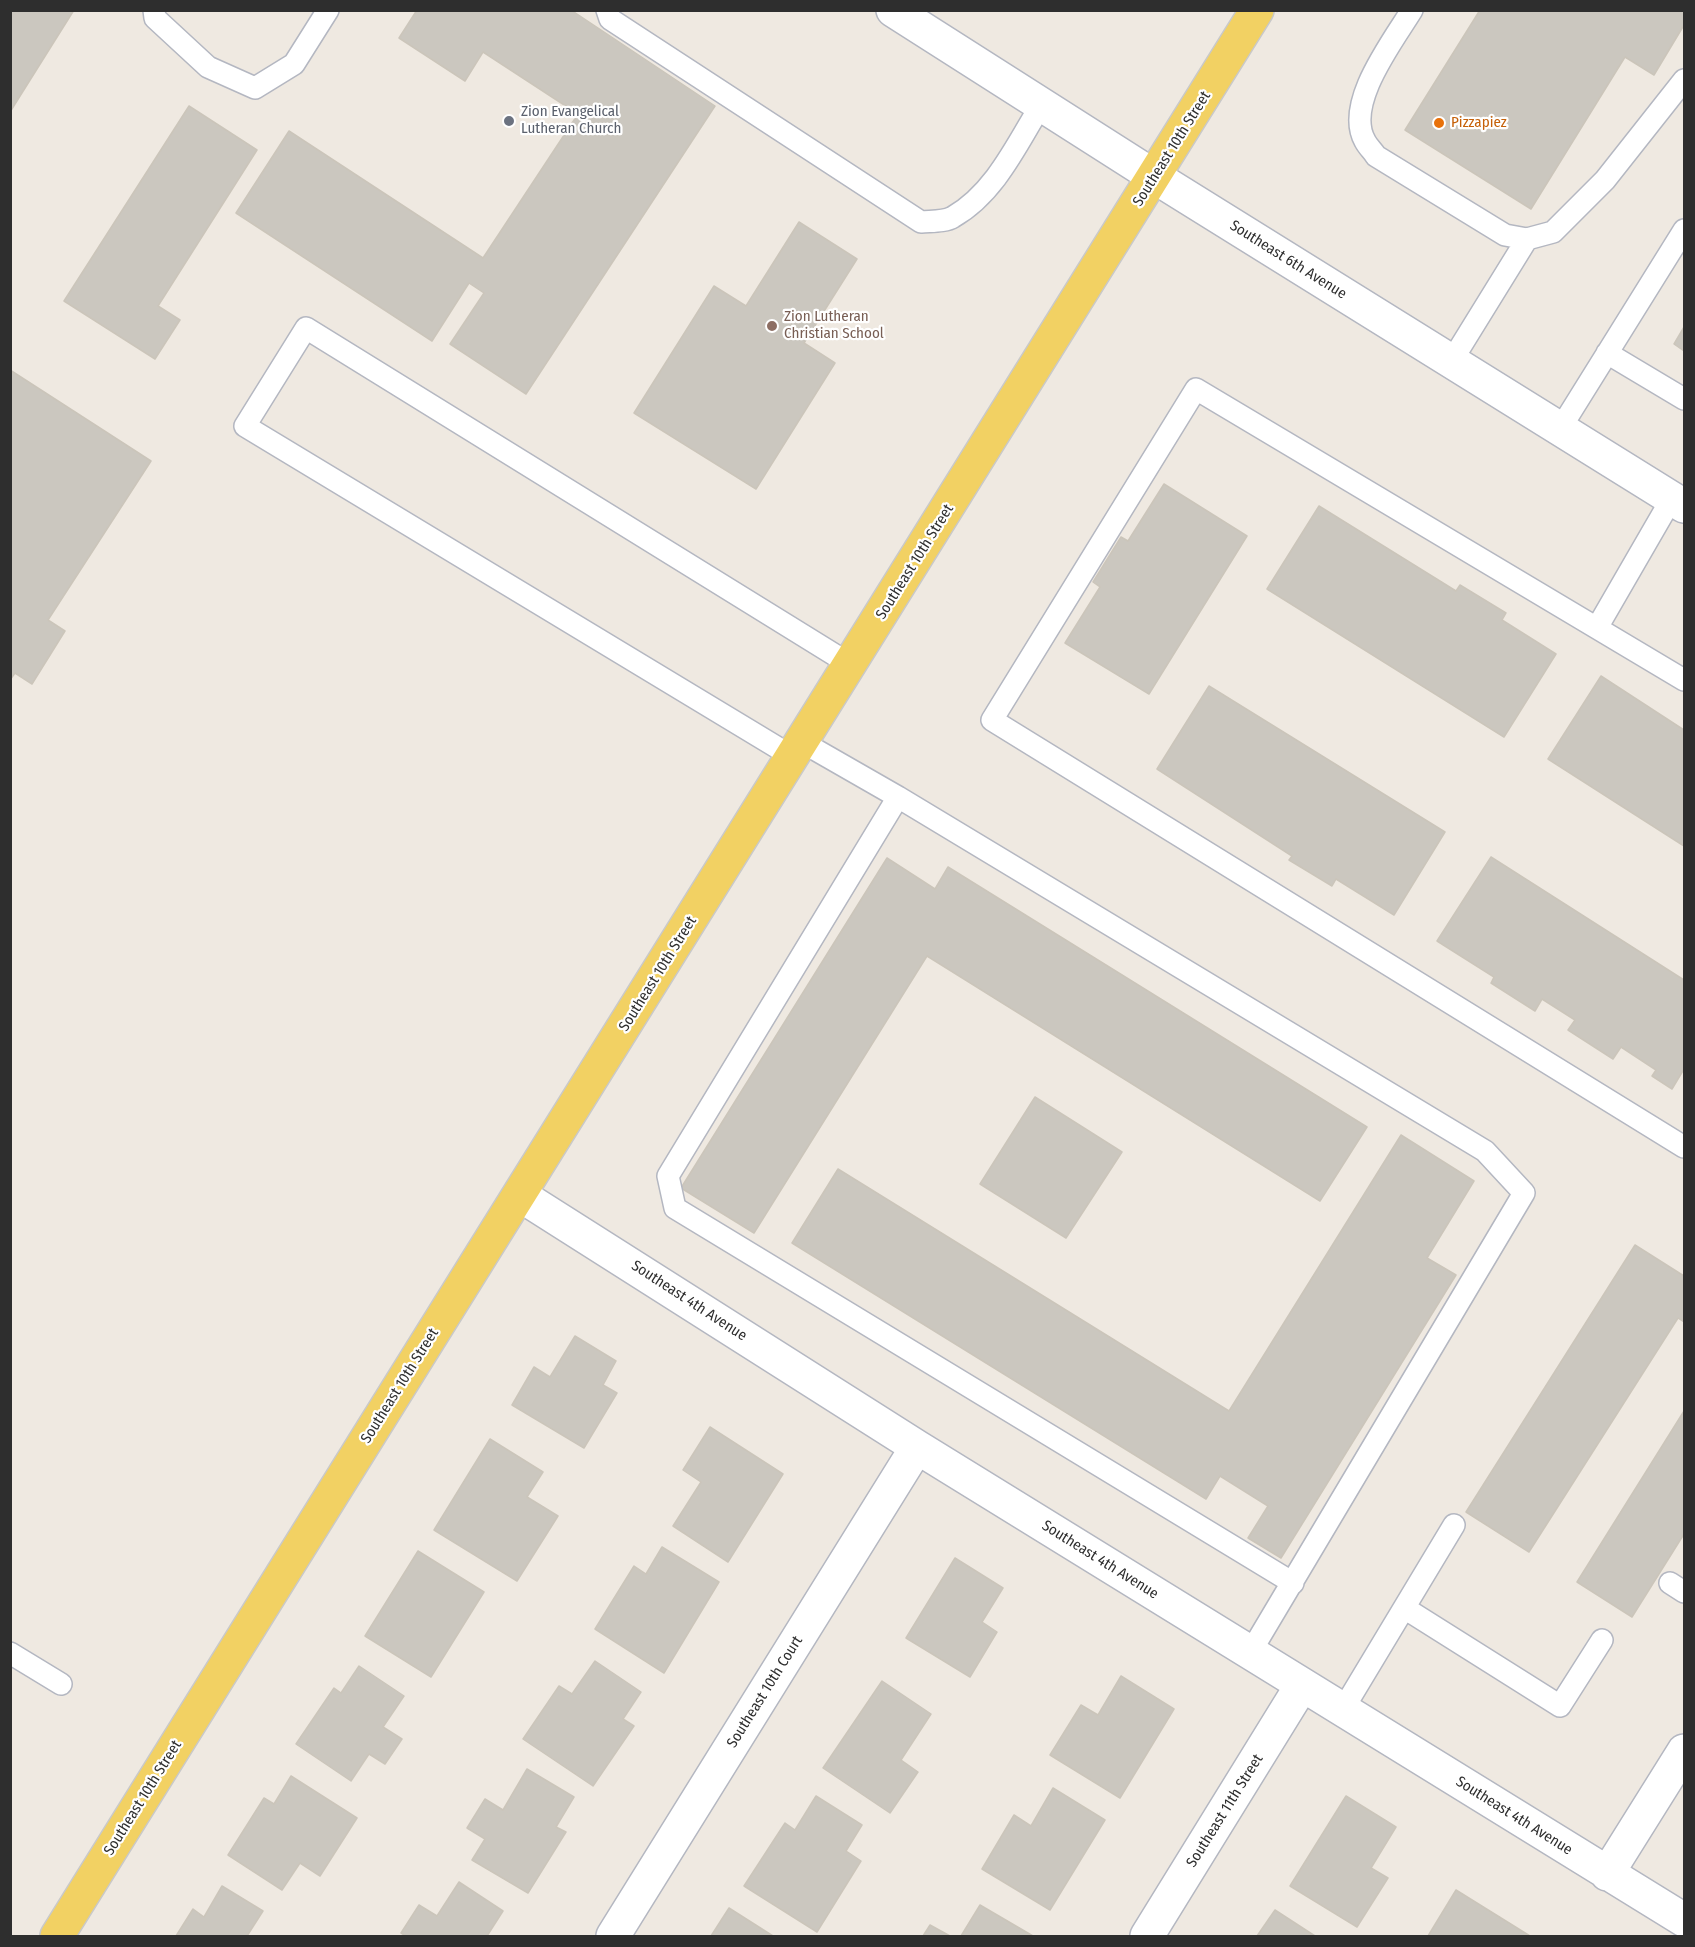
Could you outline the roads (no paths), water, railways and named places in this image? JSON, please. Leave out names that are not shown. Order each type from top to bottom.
[{"type":"main road","name":"Southeast 10th Street","points":[[57,1936],[1257,10]]},
{"type":"street","name":"Southeast 6th Avenue","points":[[893,10],[1155,177],[1678,502]]},
{"type":"street","name":"Southeast 4th Avenue","points":[[520,1195],[917,1447],[1684,1920]]},
{"type":"street","name":"Southeast 10th Court","points":[[613,1936],[917,1447]]},
{"type":"street","name":"Southeast 11th Street","points":[[1148,1936],[1302,1686]]},
{"type":"street","points":[[1607,1874],[1684,1751]]},
{"type":"lane","points":[[154,10],[155,18],[208,68],[255,88],[294,64],[328,10]]},
{"type":"lane","points":[[607,10],[610,19],[921,222],[952,218],[999,175],[1041,105]]},
{"type":"lane","points":[[1412,10],[1363,96],[1361,121],[1364,140],[1377,156],[1505,235],[1527,239],[1553,232],[1605,180],[1684,80]]},
{"type":"lane","points":[[1560,429],[1684,230]]},
{"type":"lane","points":[[1451,362],[1527,239]]},
{"type":"lane","points":[[851,665],[306,328],[245,426],[797,749],[898,797],[1485,1151],[1524,1193],[1250,1653]]},
{"type":"lane","points":[[1607,353],[1684,399]]},
{"type":"lane","points":[[1684,680],[1598,626],[1197,389],[992,720],[1684,1146]]},
{"type":"lane","points":[[1598,626],[1678,502]]},
{"type":"lane","points":[[898,797],[668,1176],[675,1208],[1293,1583]]},
{"type":"lane","points":[[1342,1711],[1406,1609],[1454,1525]]},
{"type":"lane","points":[[1406,1609],[1560,1706],[1602,1640]]},
{"type":"lane","points":[[10,1653],[61,1684]]},
{"type":"place","name":"Zion Evangelical Lutheran Church","points":[[509,121]]},
{"type":"place","name":"Pizzapiez","points":[[1439,123]]},
{"type":"place","name":"Zion Lutheran Christian School","points":[[772,326]]}]
